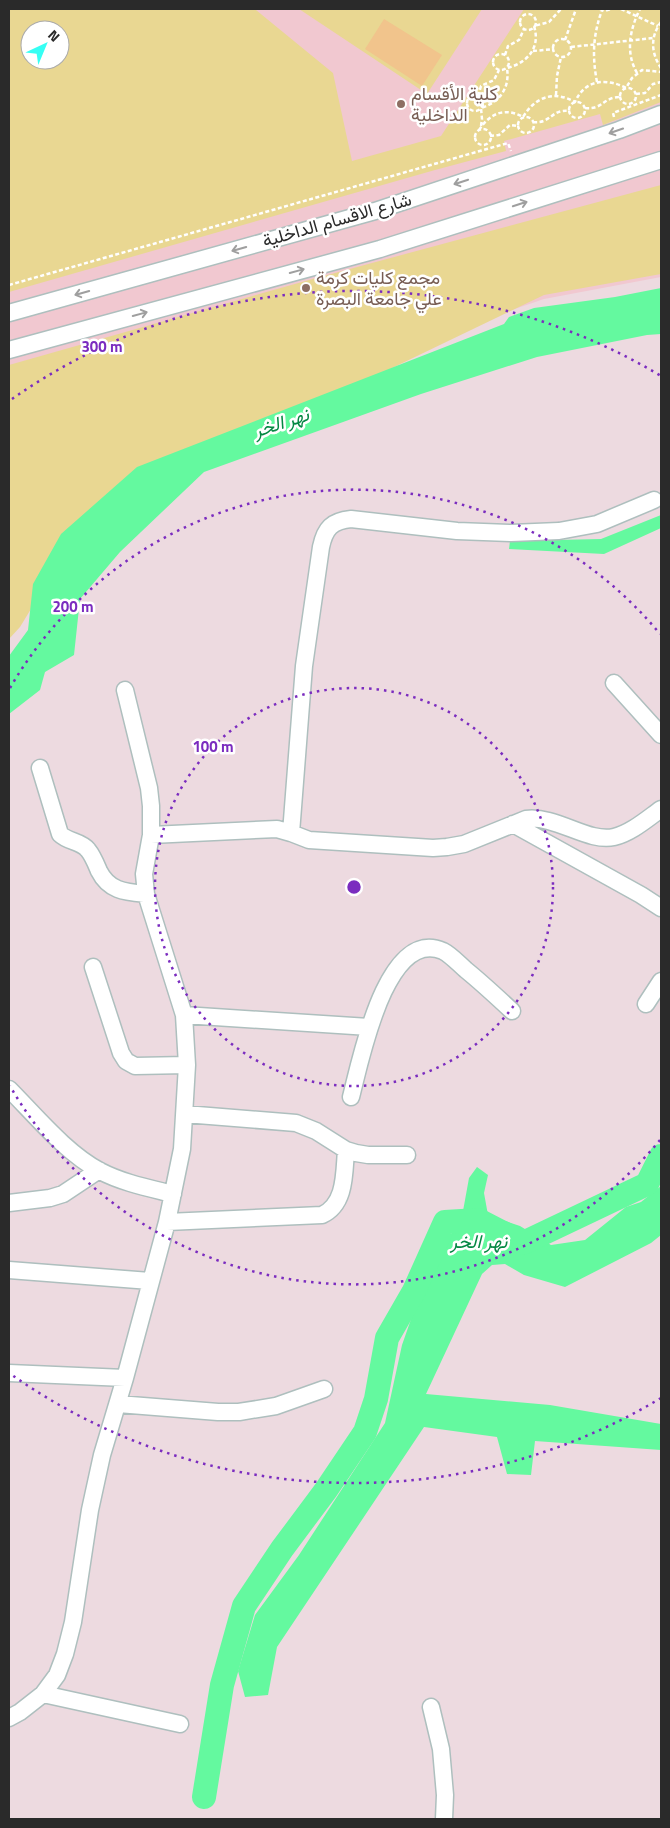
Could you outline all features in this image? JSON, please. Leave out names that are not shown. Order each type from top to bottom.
[{"type":"street","name":"شارع الاقسام الداخلية","points":[[9,313],[368,213],[619,130],[661,114]]},
{"type":"street","points":[[9,350],[380,248],[661,160]]},
{"type":"street","points":[[291,833],[304,666],[322,541],[330,526],[340,520],[351,519],[457,531],[511,534],[559,531],[597,524],[630,512],[654,500]]},
{"type":"street","points":[[614,683],[661,735]]},
{"type":"street","points":[[9,1718],[43,1694],[57,1676],[65,1654],[73,1622],[90,1510],[102,1455],[118,1404],[167,1222],[182,1149],[187,1066],[184,1015],[146,894],[144,874],[151,835],[151,806],[149,788],[125,690]]},
{"type":"street","points":[[40,768],[60,834],[64,838],[78,842],[88,850],[102,877],[112,887],[124,892],[146,894]]},
{"type":"street","points":[[151,835],[267,829],[291,833],[309,840],[433,848],[464,844],[526,819],[536,818],[550,820],[602,837],[613,837],[626,832],[661,809]]},
{"type":"street","points":[[513,824],[617,881],[661,908]]},
{"type":"street","points":[[351,1097],[369,1027],[382,994],[394,973],[415,952],[428,948],[443,951],[456,960],[512,1011]]},
{"type":"street","points":[[94,967],[121,1053],[126,1061],[139,1067],[187,1066]]},
{"type":"street","points":[[646,1004],[661,982]]},
{"type":"street","points":[[184,1015],[369,1027]]},
{"type":"street","points":[[9,1089],[79,1156],[99,1170],[117,1179],[173,1194]]},
{"type":"street","points":[[185,1114],[296,1123],[316,1131],[346,1150],[368,1155],[407,1155]]},
{"type":"street","points":[[167,1222],[322,1215],[330,1211],[337,1204],[341,1193],[346,1150]]},
{"type":"street","points":[[9,1203],[50,1198],[63,1194],[99,1170]]},
{"type":"street","points":[[9,1270],[150,1281]]},
{"type":"street","points":[[9,1374],[125,1378]]},
{"type":"street","points":[[118,1404],[239,1412],[276,1406],[324,1389]]},
{"type":"street","points":[[43,1694],[180,1724]]},
{"type":"street","points":[[431,1707],[441,1749],[444,1819]]},
{"type":"path","points":[[524,29],[529,30],[534,26],[549,22],[556,17],[561,9]]},
{"type":"path","points":[[565,40],[576,9]]},
{"type":"path","points":[[597,82],[593,63],[593,44],[596,27],[601,9],[611,9]]},
{"type":"path","points":[[621,9],[658,26]]},
{"type":"path","points":[[637,73],[631,57],[630,40],[636,16],[640,9]]},
{"type":"path","points":[[478,96],[481,86],[494,80],[499,70],[522,62],[533,52],[537,39],[534,26],[536,20],[532,13],[521,17],[520,22],[524,29]]},
{"type":"path","points":[[661,22],[653,38],[654,51],[661,68]]},
{"type":"path","points":[[505,55],[508,46],[519,40],[524,29]]},
{"type":"path","points":[[571,47],[653,38]]},
{"type":"path","points":[[565,40],[570,43],[571,47],[570,54],[565,57],[556,55],[554,49],[556,42],[565,40]]},
{"type":"path","points":[[533,52],[554,49]]},
{"type":"path","points":[[499,70],[495,67],[494,60],[499,55],[505,55]]},
{"type":"path","points":[[478,96],[470,97],[467,101],[467,106],[473,111],[478,111],[494,102],[503,93],[508,81],[507,68],[509,60],[505,55]]},
{"type":"path","points":[[556,96],[557,76],[561,57]]},
{"type":"path","points":[[620,97],[622,90],[626,88],[637,73],[648,70],[661,72]]},
{"type":"path","points":[[585,108],[584,114],[577,118],[572,116],[569,111],[571,104],[575,102],[578,95],[584,89],[597,82],[613,82],[634,90],[636,100],[632,104],[624,102],[620,97]]},
{"type":"path","points":[[636,94],[645,93],[653,84],[661,82]]},
{"type":"path","points":[[478,96],[482,102],[480,130]]},
{"type":"path","points":[[533,122],[533,128],[527,133],[522,132],[518,126],[519,120],[527,110],[540,99],[556,96],[570,98],[582,104],[585,108],[596,108],[608,98],[620,97]]},
{"type":"path","points":[[486,149],[484,145],[477,143],[474,138],[488,119],[500,112],[512,112],[530,118],[533,122],[541,123],[549,120],[556,112],[569,111]]},
{"type":"path","points":[[490,136],[501,134],[510,125],[518,126]]},
{"type":"path","points":[[480,130],[487,130],[490,136],[489,142],[484,145]]},
{"type":"path","points":[[9,285],[508,143],[516,164]]},
{"type":"shaded area","name":"مجمع كليات كرمة علي جامعة البصرة","points":[[9,9],[661,9],[661,277],[544,299],[347,366],[9,563]]},
{"type":"shaded area","points":[[9,9],[256,10],[333,73],[352,161],[441,136],[524,9],[661,9],[661,102],[603,125],[600,114],[504,141],[506,151],[9,292]]},
{"type":"shaded area","points":[[299,9],[482,9],[427,94]]},
{"type":"shaded area","points":[[384,19],[442,55],[422,86],[365,49]]},
{"type":"shaded area","points":[[661,185],[661,274],[544,295],[89,514],[20,627],[9,639],[9,365],[309,280]]},
{"type":"water","name":"نهر الخر","points":[[661,288],[661,334],[647,335],[537,357],[421,394],[204,472],[120,552],[80,599],[74,655],[45,672],[40,690],[9,714],[9,656],[28,630],[33,584],[61,534],[137,467],[504,324],[509,317],[534,308],[615,297]]},
{"type":"water","points":[[661,515],[661,528],[604,554],[509,549],[510,541],[601,539]]},
{"type":"water","name":"نهر الخر","points":[[477,1167],[488,1175],[484,1193],[488,1215],[520,1226],[551,1245],[585,1240],[626,1207],[641,1202],[661,1186],[661,1235],[651,1243],[565,1287],[524,1275],[505,1264],[492,1265],[482,1274],[426,1394],[550,1405],[661,1424],[661,1450],[535,1441],[531,1475],[507,1474],[497,1437],[424,1427],[277,1647],[268,1695],[245,1697],[238,1671],[255,1615],[299,1555],[385,1423],[402,1345],[416,1305],[463,1211],[469,1178]]},
{"type":"waterway","points":[[204,1797],[222,1685],[244,1606],[365,1432],[376,1399],[387,1338],[414,1291],[445,1222],[478,1220],[523,1243],[647,1184],[661,1156]]},
{"type":"place","name":"كلية الأقسام الداخلية","points":[[401,104]]},
{"type":"place","name":"مجمع كليات كرمة علي جامعة البصرة","points":[[306,288]]}]
